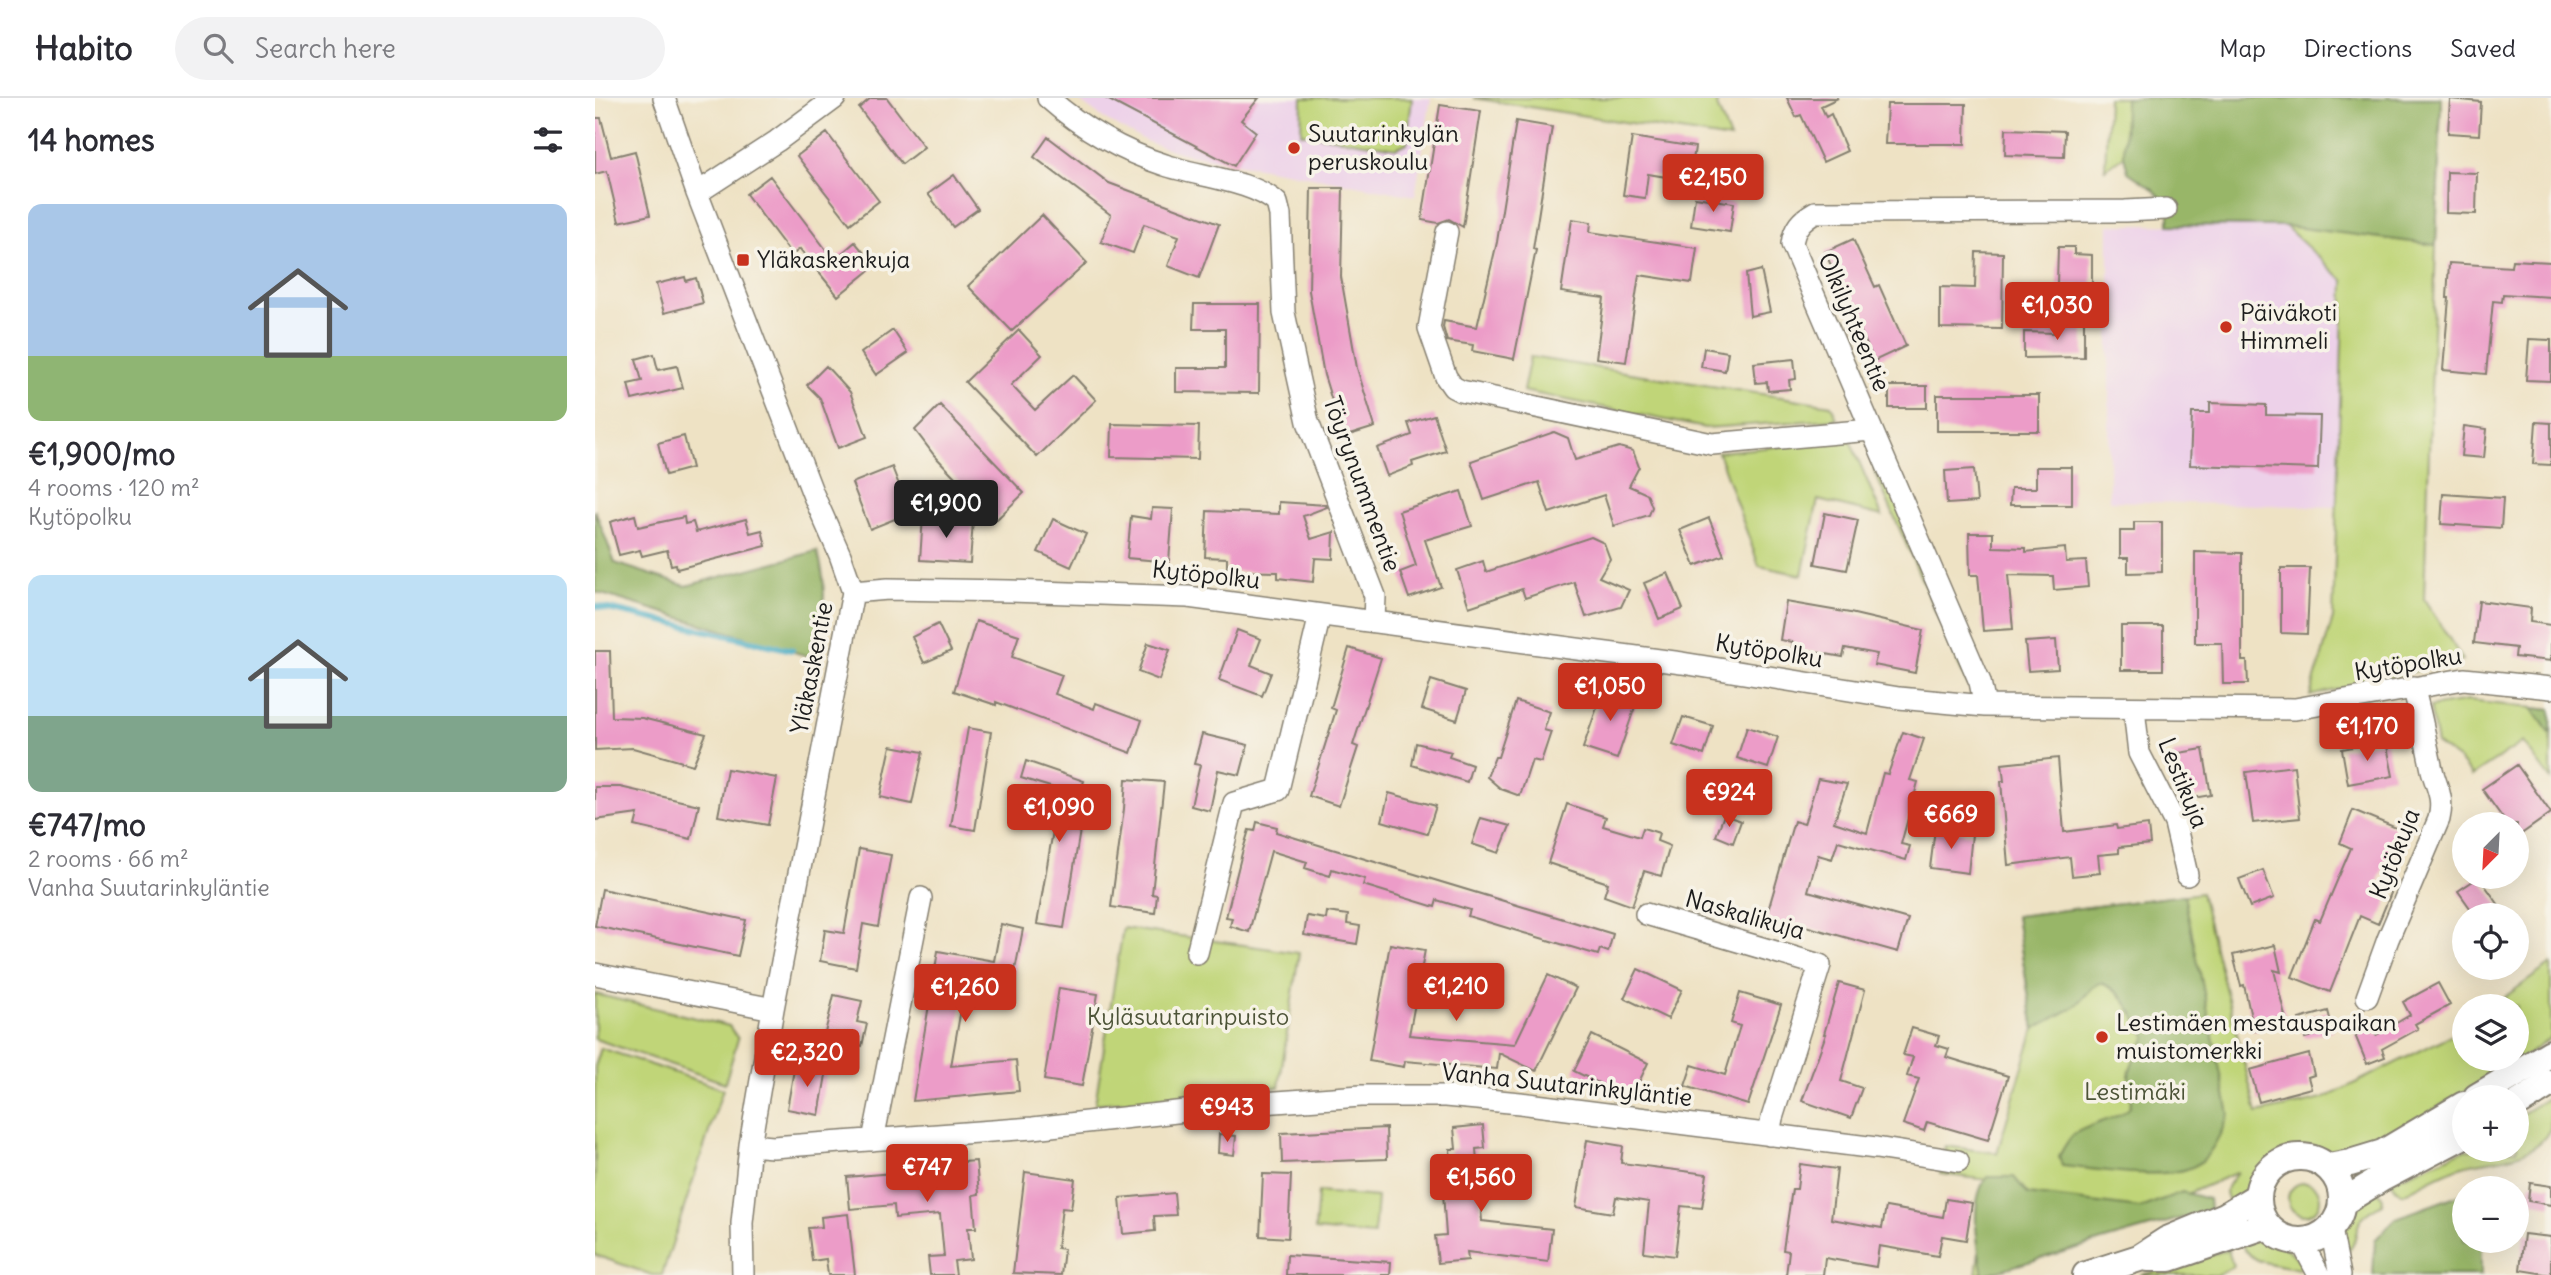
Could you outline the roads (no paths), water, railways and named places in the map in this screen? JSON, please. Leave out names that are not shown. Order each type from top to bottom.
[{"type":"main road","points":[[2496,1085],[2551,1053]]},
{"type":"main road","points":[[2529,1097],[2551,1083]]},
{"type":"main road","points":[[2329,1167],[2382,1153],[2452,1112]]},
{"type":"main road","points":[[2343,1202],[2452,1141]]},
{"type":"main road","points":[[2305,1156],[2319,1160],[2329,1167],[2341,1185],[2343,1202],[2341,1212],[2331,1228],[2321,1236],[2301,1241],[2283,1238],[2267,1226],[2262,1217],[2258,1196],[2266,1174],[2273,1166],[2290,1157],[2305,1156]]},
{"type":"main road","points":[[2085,1275],[2139,1258],[2167,1240],[2225,1216],[2258,1196]]},
{"type":"main road","points":[[2139,1258],[2170,1258],[2267,1226]]},
{"type":"street","name":"Yläkaskentie","points":[[664,98],[697,193],[853,592],[773,1009],[750,1145],[742,1223],[743,1275]]},
{"type":"street","points":[[697,193],[747,162],[835,98]]},
{"type":"street","name":"Töyrynummentie","points":[[1048,98],[1075,122],[1119,146],[1163,165],[1259,190],[1277,203],[1284,313],[1308,422],[1375,596],[1374,621]]},
{"type":"street","name":"Olkilyhteentie","points":[[1985,706],[1980,682],[1793,244],[1796,228],[1804,218],[1815,212],[2166,209]]},
{"type":"street","points":[[1447,232],[1429,328],[1446,377],[1453,387],[1461,391],[1712,444],[1871,430]]},
{"type":"street","name":"Kytöpolku","points":[[853,592],[888,589],[1099,592],[1188,597],[1682,663],[1899,698],[1985,706],[2295,709],[2464,679],[2551,688]]},
{"type":"street","points":[[1197,953],[1234,803],[1278,790],[1320,615]]},
{"type":"street","name":"Kytökuja","points":[[2367,997],[2388,939],[2439,819],[2441,808],[2441,796],[2413,687]]},
{"type":"street","name":"Lestikuja","points":[[2133,709],[2139,752],[2175,823],[2187,875]]},
{"type":"street","points":[[873,1140],[921,898]]},
{"type":"street","name":"Naskalikuja","points":[[1646,914],[1819,965],[1769,1135]]},
{"type":"street","points":[[595,974],[773,1009]]},
{"type":"street","name":"Vanha Suutarinkyläntie","points":[[750,1145],[773,1147],[1022,1129],[1248,1104],[1375,1096],[1472,1097],[1876,1148],[1958,1161]]},
{"type":"street","points":[[2331,1228],[2340,1275]]},
{"type":"street","points":[[2301,1241],[2319,1275]]},
{"type":"waterway","points":[[595,606],[792,650]]},
{"type":"place","name":"Suutarinkylän peruskoulu","points":[[1294,148]]},
{"type":"place","name":"Yläkaskenkuja","points":[[743,260]]},
{"type":"place","name":"Päiväkoti Himmeli","points":[[2226,327]]},
{"type":"place","name":"Lestimäen mestauspaikan muistomerkki","points":[[2102,1037]]},
{"type":"park label","name":"Kyläsuutarinpuisto","points":[[1188,1017]]},
{"type":"park label","name":"Lestimäki","points":[[2135,1092]]}]
